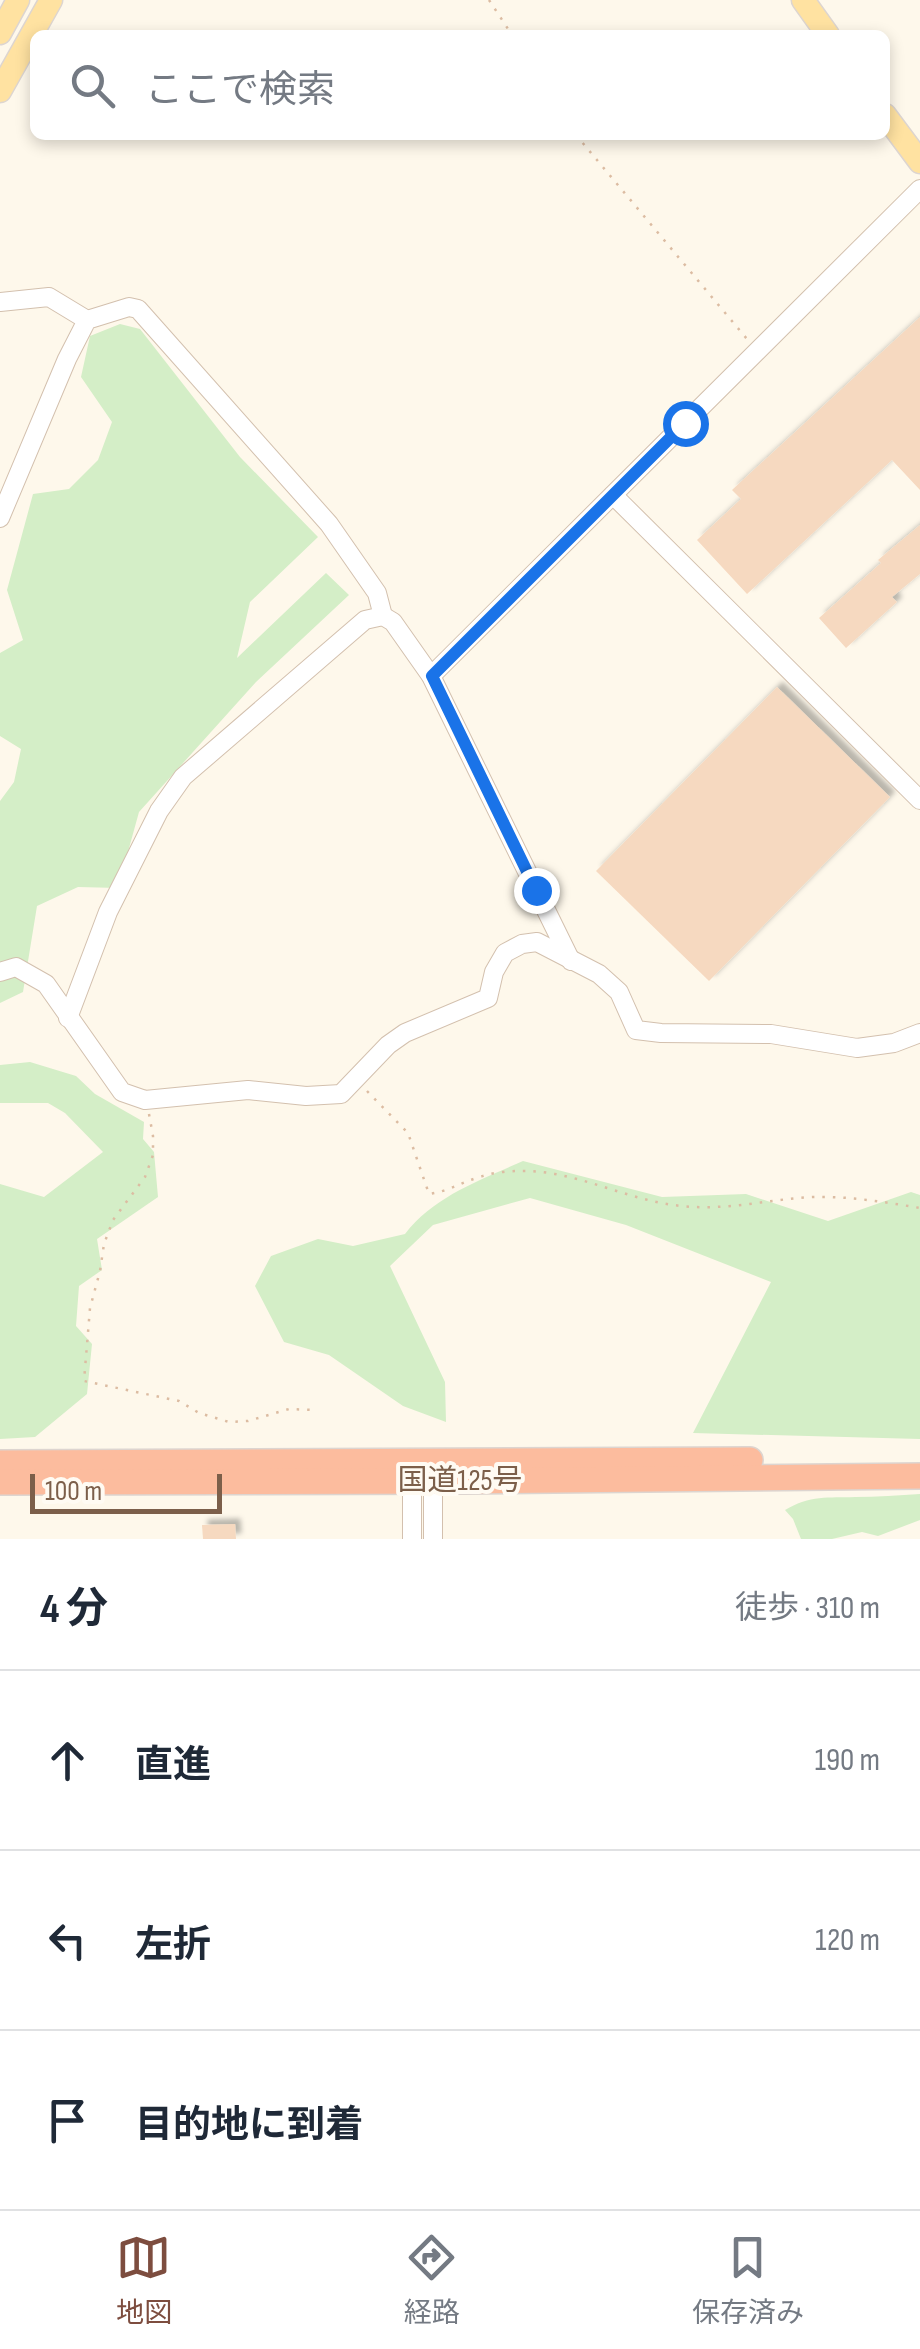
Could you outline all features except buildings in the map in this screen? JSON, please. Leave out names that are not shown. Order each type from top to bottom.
[{"type":"highway","name":"国道125号","points":[[0,1482],[920,1459]]},
{"type":"highway","name":"国道125号","points":[[0,1463],[423,1474],[920,1476]]},
{"type":"main road","points":[[0,33],[18,0]]},
{"type":"main road","points":[[34,30],[51,0]]},
{"type":"main road","points":[[802,0],[824,30]]},
{"type":"main road","points":[[0,91],[30,37]]},
{"type":"main road","points":[[890,122],[920,162]]},
{"type":"street","points":[[432,676],[920,189]]},
{"type":"street","points":[[0,302],[49,297],[87,320]]},
{"type":"street","points":[[0,518],[87,320],[128,307],[138,310],[330,524],[377,594],[383,616]]},
{"type":"street","points":[[613,495],[920,800]]},
{"type":"street","points":[[68,1018],[108,912],[159,810],[183,777],[365,620],[383,616],[394,622],[432,676],[572,961]]},
{"type":"street","points":[[0,972],[16,967],[46,984],[122,1092],[147,1100],[248,1090],[306,1096],[341,1094],[388,1045],[405,1033],[488,998],[494,972],[505,954],[522,944],[537,942],[599,974],[619,992],[636,1030],[770,1034],[857,1048],[894,1043],[920,1033]]},
{"type":"street","points":[[412,1539],[423,1474]]},
{"type":"street","points":[[423,1474],[434,1539]]},
{"type":"path","points":[[489,0],[509,30]]},
{"type":"path","points":[[580,140],[757,352]]},
{"type":"path","points":[[354,1078],[408,1132],[429,1194],[447,1192],[478,1177],[516,1171],[544,1172],[681,1206],[728,1208],[813,1198],[920,1208]]},
{"type":"path","points":[[147,1100],[154,1136],[153,1155],[145,1176],[113,1220],[104,1244],[90,1308],[84,1381],[179,1401],[199,1413],[229,1422],[290,1409],[316,1410]]},
{"type":"green space","points":[[120,324],[140,329],[240,457],[318,537],[250,602],[237,658],[326,573],[349,595],[256,682],[139,812],[118,888],[78,887],[37,906],[23,992],[0,1003],[0,801],[14,782],[21,749],[0,736],[0,653],[23,640],[7,590],[33,494],[69,489],[98,460],[112,422],[81,377],[90,336]]},
{"type":"green space","points":[[30,1062],[76,1076],[95,1094],[144,1122],[143,1139],[154,1152],[158,1197],[97,1239],[102,1270],[79,1286],[76,1326],[92,1344],[87,1394],[35,1437],[0,1439],[0,1184],[44,1197],[103,1152],[65,1113],[48,1103],[0,1103],[0,1065]]},
{"type":"green space","points":[[523,1161],[662,1197],[746,1194],[828,1221],[911,1192],[920,1195],[920,1439],[693,1433],[771,1282],[626,1225],[530,1198],[433,1225],[390,1266],[445,1382],[446,1422],[403,1406],[329,1355],[284,1342],[255,1286],[271,1256],[318,1239],[353,1246],[405,1234],[444,1199]]},
{"type":"green space","points":[[920,1494],[920,1520],[878,1536],[862,1532],[832,1539],[801,1539],[785,1510],[819,1498]]},
{"type":"route","points":[[536,890],[432,676],[685,423]]}]
